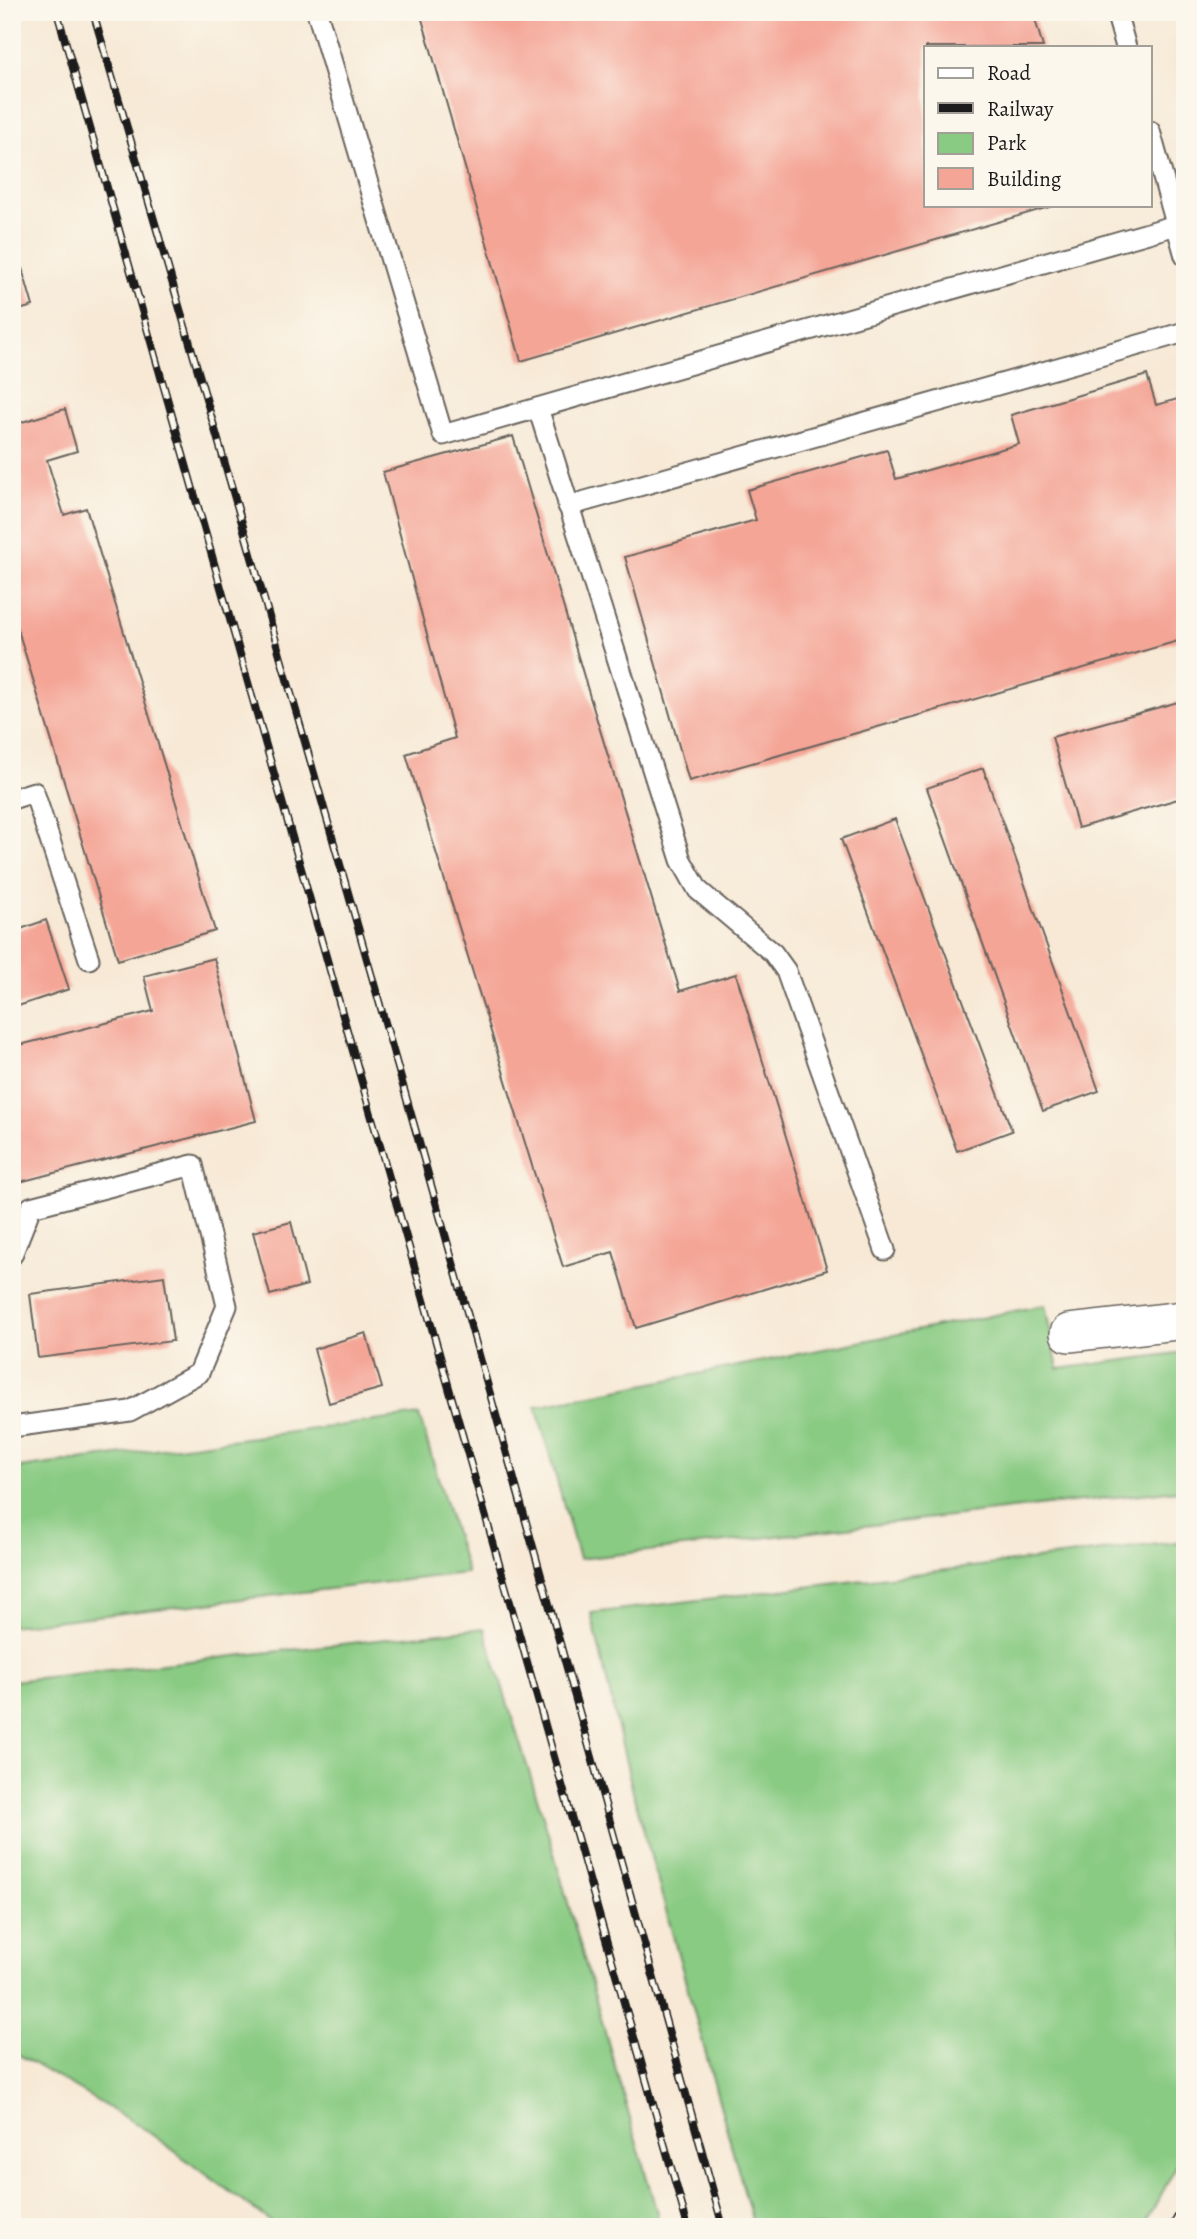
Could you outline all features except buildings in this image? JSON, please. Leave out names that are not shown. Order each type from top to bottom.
[{"type":"street","points":[[1069,1334],[1185,1320]]},
{"type":"lane","points":[[317,12],[443,435],[1176,225]]},
{"type":"lane","points":[[1116,12],[1126,46]]},
{"type":"lane","points":[[1152,138],[1185,256]]},
{"type":"lane","points":[[568,506],[1185,332]]},
{"type":"lane","points":[[538,408],[681,860],[698,890],[773,953],[786,971],[885,1250]]},
{"type":"lane","points":[[12,799],[34,792],[89,959]]},
{"type":"lane","points":[[12,1255],[31,1207],[193,1165],[227,1306],[200,1373],[130,1411],[12,1427]]},
{"type":"green space","points":[[1045,1305],[1058,1369],[1185,1352],[1185,1489],[579,1559],[536,1406]]},
{"type":"green space","points":[[419,1415],[467,1573],[12,1626],[12,1469]]},
{"type":"green space","points":[[1185,1541],[1185,2150],[1144,2227],[754,2227],[633,1792],[591,1613]]},
{"type":"green space","points":[[484,1628],[546,1826],[661,2227],[278,2227],[143,2128],[12,2051],[12,1681]]},
{"type":"railway","points":[[57,12],[688,2227]]},
{"type":"railway","points":[[93,12],[412,1118],[723,2227]]},
{"type":"railway","points":[[1172,2227],[1185,2204]]}]
